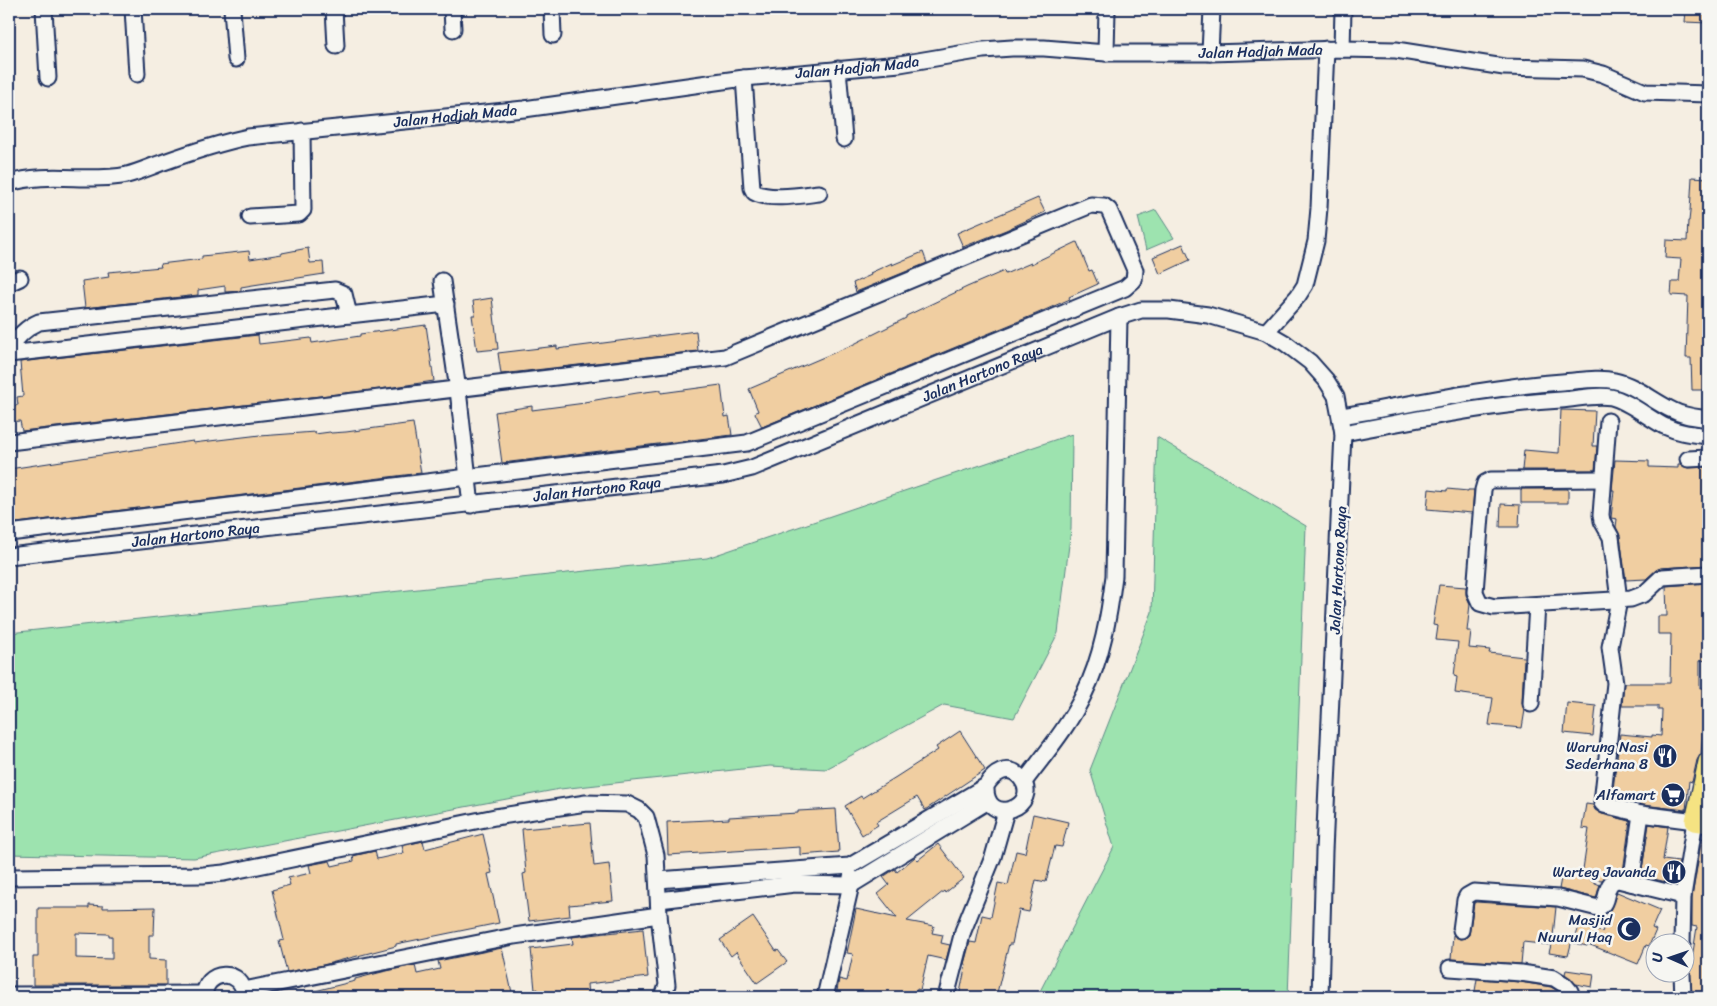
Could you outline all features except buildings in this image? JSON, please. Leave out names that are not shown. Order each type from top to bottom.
[{"type":"main road","points":[[1702,822],[1708,762]]},
{"type":"street","points":[[44,9],[48,78]]},
{"type":"street","points":[[133,9],[137,74]]},
{"type":"street","points":[[232,9],[236,59]]},
{"type":"street","points":[[334,9],[336,46]]},
{"type":"street","points":[[452,9],[454,29]]},
{"type":"street","points":[[552,9],[553,35]]},
{"type":"street","points":[[1106,53],[1107,9]]},
{"type":"street","points":[[1210,53],[1212,9]]},
{"type":"street","points":[[1342,49],[1343,9]]},
{"type":"street","name":"Jalan Hadjah Mada","points":[[9,184],[17,181],[47,177],[80,178],[127,175],[223,142],[302,131],[524,109],[744,78],[900,64],[983,50],[1012,48],[1044,48],[1106,53],[1210,53],[1326,49],[1396,50],[1504,67],[1583,69],[1603,74],[1645,92],[1708,94]]},
{"type":"street","points":[[1266,332],[1298,296],[1305,285],[1316,241],[1326,49]]},
{"type":"street","points":[[838,69],[844,139]]},
{"type":"street","points":[[744,78],[752,188],[754,192],[774,196],[819,193]]},
{"type":"street","points":[[250,217],[300,214],[303,210],[302,131]]},
{"type":"street","points":[[9,442],[725,357],[1091,205],[1104,206],[1109,210],[1135,270],[1134,280],[1125,288],[748,443],[9,533]]},
{"type":"street","points":[[442,281],[458,390],[470,505]]},
{"type":"street","points":[[9,348],[30,325],[39,322],[334,290],[344,294],[349,316]]},
{"type":"street","points":[[9,354],[446,304]]},
{"type":"street","name":"Jalan Hartono Raya","points":[[9,556],[470,505],[740,472],[1118,317],[1140,310],[1169,310],[1208,315],[1266,332],[1285,343],[1310,362],[1326,380],[1336,396],[1343,433],[1324,852],[1320,997]]},
{"type":"street","points":[[1024,782],[1067,724],[1084,695],[1092,676],[1110,610],[1114,576],[1118,317]]},
{"type":"street","points":[[1341,416],[1481,391],[1534,384],[1614,380],[1632,387],[1685,416],[1708,419]]},
{"type":"street","points":[[1343,433],[1475,409],[1535,401],[1611,397],[1624,402],[1664,426],[1681,433],[1708,436]]},
{"type":"street","points":[[1608,421],[1602,520],[1611,537],[1619,600],[1610,647],[1615,683],[1602,803],[1642,814],[1702,822],[1683,896],[1682,934]]},
{"type":"street","points":[[1688,459],[1708,458]]},
{"type":"street","points":[[1603,479],[1492,480],[1485,483],[1478,537],[1475,592],[1477,599],[1485,605],[1494,607],[1631,599],[1644,594],[1662,577],[1708,574]]},
{"type":"street","points":[[1531,704],[1537,605]]},
{"type":"street","points":[[9,995],[205,996],[206,987],[210,981],[223,975],[230,975],[236,978],[244,994],[514,936],[659,908],[795,884],[851,885],[987,794],[991,778],[999,772],[1009,771],[1018,775],[1024,782],[1026,792],[1023,802],[1016,809],[1006,811],[996,809],[987,794]]},
{"type":"street","points":[[658,880],[850,866],[987,794]]},
{"type":"street","points":[[9,877],[202,875],[224,873],[495,817],[586,803],[627,804],[646,817],[656,855],[667,985],[663,997]]},
{"type":"street","points":[[946,997],[964,931],[993,857],[1006,811]]},
{"type":"street","points":[[1632,884],[1642,814]]},
{"type":"street","points":[[825,997],[851,885],[850,866]]},
{"type":"street","points":[[1461,930],[1465,900],[1467,896],[1474,892],[1558,898],[1598,908],[1604,904],[1610,884],[1618,880],[1683,896]]},
{"type":"street","points":[[1450,968],[1520,973],[1554,978],[1565,985],[1572,997]]},
{"type":"street","points":[[1682,984],[1683,997]]},
{"type":"green space","points":[[1156,210],[1174,238],[1146,250],[1138,217]]},
{"type":"green space","points":[[1072,434],[1071,529],[1058,633],[1014,718],[944,705],[826,769],[770,766],[560,789],[194,858],[9,854],[9,633],[707,558]]},
{"type":"green space","points":[[1157,437],[1306,526],[1288,997],[1037,997],[1114,847],[1090,770],[1152,612]]},
{"type":"place","name":"Warung Nasi Sederhana 8","points":[[1665,756]]},
{"type":"place","name":"Alfamart","points":[[1673,795]]},
{"type":"place","name":"Warteg Javanda","points":[[1674,872]]},
{"type":"place","name":"Masjid Nuurul Haq","points":[[1629,929]]}]
